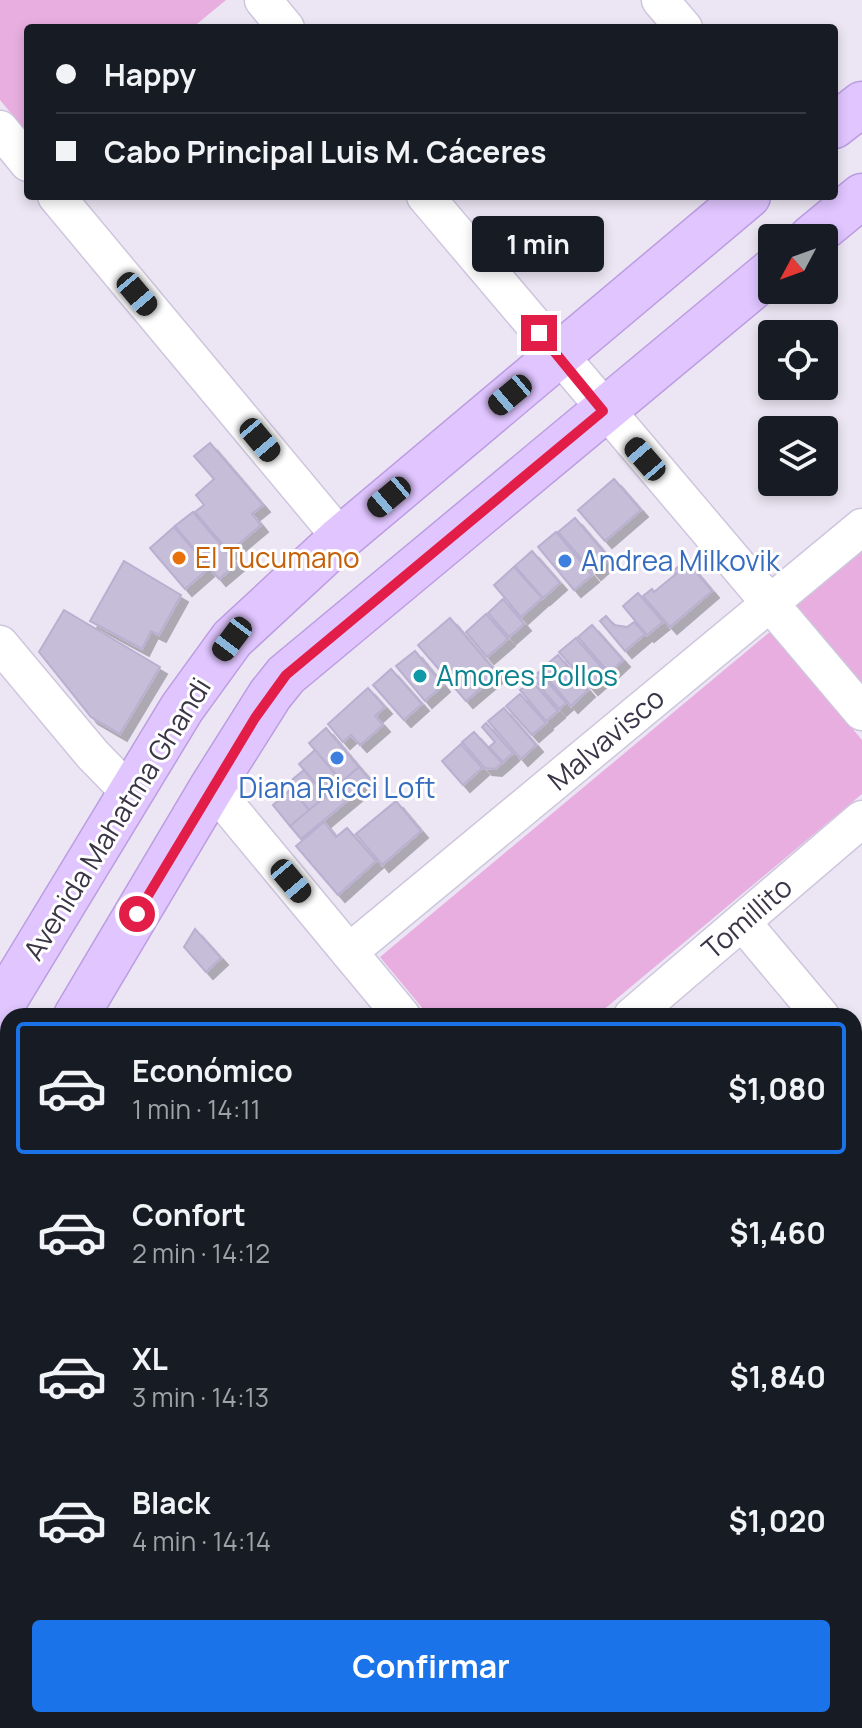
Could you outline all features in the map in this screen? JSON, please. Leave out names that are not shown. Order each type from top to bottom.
[{"type":"main road","points":[[838,123],[862,104]]},
{"type":"main road","points":[[828,224],[862,196]]},
{"type":"main road","name":"Avenida Mahatma Ghandi","points":[[0,1008],[182,708],[232,639],[341,538],[743,200]]},
{"type":"main road","points":[[81,1008],[270,695],[300,662],[758,283]]},
{"type":"street","points":[[263,0],[283,24]]},
{"type":"street","points":[[660,0],[681,24]]},
{"type":"street","points":[[0,129],[24,158]]},
{"type":"street","points":[[59,200],[341,538]]},
{"type":"street","points":[[428,200],[603,411],[862,712]]},
{"type":"street","name":"Malvavisco","points":[[349,952],[862,527]]},
{"type":"street","points":[[0,644],[93,755],[130,793]]},
{"type":"street","points":[[212,787],[395,1008]]},
{"type":"street","name":"Tomillito","points":[[642,1008],[862,819]]},
{"type":"street","points":[[743,923],[814,1008]]},
{"type":"shaded area","points":[[0,0],[226,0],[197,24],[24,24],[24,129],[0,100]]},
{"type":"shaded area","points":[[862,550],[862,687],[794,608]]},
{"type":"shaded area","points":[[771,631],[862,740],[862,794],[606,1008],[422,1008],[380,957]]},
{"type":"building","points":[[210,443],[263,505],[252,514],[261,525],[229,552],[195,512],[204,505],[196,495],[214,479],[194,456]]},
{"type":"building","points":[[614,479],[641,510],[605,541],[578,510]]},
{"type":"building","points":[[193,512],[237,564],[219,579],[175,526]]},
{"type":"building","points":[[575,518],[610,559],[594,573],[558,532]]},
{"type":"building","name":"El Tucumano","points":[[174,527],[209,568],[185,589],[150,548]]},
{"type":"building","name":"Andrea Milkovik","points":[[556,532],[592,575],[574,590],[538,547]]},
{"type":"building","points":[[532,551],[560,583],[543,598],[515,566]]},
{"type":"building","points":[[686,560],[712,591],[670,627],[643,596],[652,589],[654,592],[676,574],[673,571]]},
{"type":"building","points":[[124,561],[181,595],[159,635],[151,631],[142,649],[90,621]]},
{"type":"building","points":[[514,567],[542,598],[521,617],[494,585]]},
{"type":"building","points":[[638,593],[663,622],[647,635],[623,606]]},
{"type":"building","points":[[503,599],[524,624],[509,637],[488,613]]},
{"type":"building","points":[[64,610],[160,667],[120,734],[91,717],[39,652]]},
{"type":"building","points":[[486,614],[508,639],[487,657],[466,632]]},
{"type":"building","points":[[606,616],[614,625],[627,627],[634,622],[645,634],[625,651],[600,621]]},
{"type":"building","points":[[450,618],[498,674],[466,701],[418,645]]},
{"type":"building","points":[[592,625],[623,660],[609,673],[578,637]]},
{"type":"building","points":[[576,638],[607,674],[591,688],[559,652]]},
{"type":"building","name":"Amores Pollos","points":[[415,651],[443,685],[425,701],[396,666]]},
{"type":"building","points":[[558,655],[588,690],[571,706],[540,670]]},
{"type":"building","points":[[391,669],[422,704],[404,720],[373,685]]},
{"type":"building","points":[[539,672],[566,703],[559,709],[532,677]]},
{"type":"building","points":[[532,681],[558,711],[546,721],[520,690]]},
{"type":"building","points":[[368,688],[385,707],[375,716],[383,725],[360,745],[351,735],[343,742],[328,724]]},
{"type":"building","points":[[520,694],[546,723],[532,735],[506,706]]},
{"type":"building","points":[[504,708],[536,745],[521,759],[488,721]]},
{"type":"building","points":[[486,723],[513,753],[503,762],[489,747],[495,742],[482,727]]},
{"type":"building","name":"Diana Ricci Loft","points":[[326,728],[359,767],[342,782],[309,743]]},
{"type":"building","points":[[474,732],[502,763],[495,769],[485,768],[462,742]]},
{"type":"building","points":[[461,744],[482,768],[463,785],[442,761]]},
{"type":"building","points":[[315,750],[342,782],[326,796],[299,764]]},
{"type":"building","points":[[359,767],[371,781],[301,839],[290,826]]},
{"type":"building","points":[[304,770],[326,796],[309,810],[287,784]]},
{"type":"building","points":[[291,789],[309,810],[290,826],[273,805]]},
{"type":"building","points":[[396,801],[421,831],[382,865],[356,834]]},
{"type":"building","points":[[324,822],[336,837],[347,828],[376,861],[338,895],[296,846]]},
{"type":"building","points":[[195,929],[221,958],[206,972],[184,947]]},
{"type":"place","name":"El Tucumano","points":[[179,558]]},
{"type":"place","name":"Andrea Milkovik","points":[[565,561]]},
{"type":"place","name":"Amores Pollos","points":[[420,676]]},
{"type":"place","name":"Diana Ricci Loft","points":[[337,758]]},
{"type":"route","points":[[137,914],[255,718],[286,675],[603,411],[539,333]]}]
